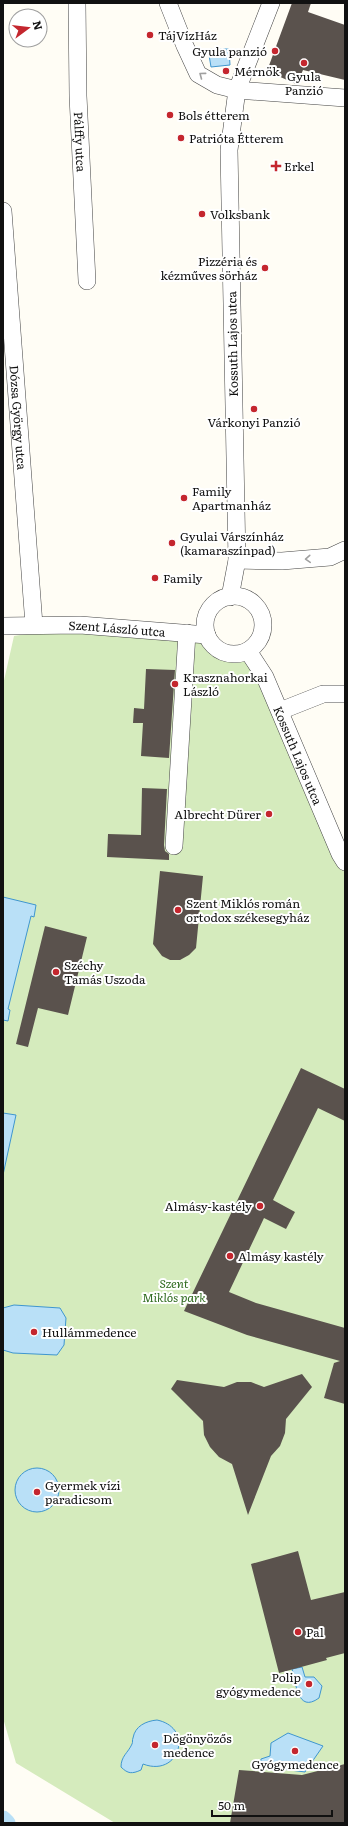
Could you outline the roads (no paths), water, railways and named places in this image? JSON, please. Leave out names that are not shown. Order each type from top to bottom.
[{"type":"street","name":"Pálffy utca","points":[[77,3],[78,96],[87,281]]},
{"type":"street","points":[[168,3],[198,74],[217,85],[237,90],[345,98]]},
{"type":"street","name":"Kossuth Lajos utca","points":[[230,597],[236,560],[229,150],[237,90],[271,3]]},
{"type":"street","name":"Dózsa György utca","points":[[3,210],[31,625]]},
{"type":"street","points":[[236,560],[282,561],[330,557],[345,550]]},
{"type":"street","points":[[230,597],[240,597],[257,607],[263,626],[261,636],[256,644],[248,651],[239,654],[229,654],[220,650],[212,644],[207,635],[206,625],[208,615],[213,606],[220,600],[230,597]]},
{"type":"street","name":"Szent László utca","points":[[3,626],[80,625],[207,635]]},
{"type":"street","points":[[174,846],[187,633]]},
{"type":"street","name":"Kossuth Lajos utca","points":[[248,651],[265,676],[340,854],[345,862]]},
{"type":"street","points":[[280,711],[323,694],[345,694]]},
{"type":"water","points":[[208,49],[229,49],[230,65],[211,67]]},
{"type":"water","points":[[3,897],[36,905],[34,917],[31,916],[8,1009],[10,1010],[8,1021],[3,1020]]},
{"type":"water","points":[[3,1113],[16,1115],[3,1175]]},
{"type":"water","name":"Hullámmedence","points":[[14,1305],[60,1308],[66,1318],[64,1345],[57,1355],[13,1353],[3,1350],[3,1308]]},
{"type":"water","name":"Gyermek vízi paradicsom","points":[[37,1468],[49,1472],[55,1478],[59,1490],[55,1502],[49,1508],[37,1512],[25,1508],[19,1502],[15,1490],[19,1478],[25,1472]]},
{"type":"water","name":"Polip gyógymedence","points":[[302,1667],[305,1677],[314,1677],[322,1686],[319,1698],[312,1702],[306,1702],[302,1699],[296,1688],[292,1669]]},
{"type":"water","name":"Dögönyözős medence","points":[[157,1720],[169,1725],[176,1732],[179,1741],[178,1750],[173,1758],[166,1764],[155,1766],[143,1764],[141,1770],[133,1773],[126,1771],[121,1767],[121,1763],[123,1757],[132,1744],[136,1730],[145,1723]]},
{"type":"water","name":"Gyógymedence","points":[[288,1733],[323,1746],[305,1772],[260,1766],[261,1759],[270,1756],[271,1743]]},
{"type":"waterway","points":[[3,1819],[7,1823]]},
{"type":"place","name":"TájVízHáz","points":[[150,35]]},
{"type":"place","name":"Gyula panzió","points":[[275,51]]},
{"type":"place","name":"Gyula Panzió","points":[[304,63]]},
{"type":"place","name":"Mérnök","points":[[226,71]]},
{"type":"place","name":"Bols étterem","points":[[170,115]]},
{"type":"place","name":"Patrióta Étterem","points":[[181,138]]},
{"type":"place","name":"Erkel","points":[[276,166]]},
{"type":"place","name":"Volksbank","points":[[202,214]]},
{"type":"place","name":"Pizzéria és kézműves sörház","points":[[265,268]]},
{"type":"place","name":"Várkonyi Panzió","points":[[254,409]]},
{"type":"place","name":"Family Apartmanház","points":[[184,498]]},
{"type":"place","name":"Gyulai Várszínház (kamaraszínpad)","points":[[172,543]]},
{"type":"place","name":"Family","points":[[155,578]]},
{"type":"place","name":"Krasznahorkai László","points":[[175,684]]},
{"type":"place","name":"Albrecht Dürer","points":[[269,814]]},
{"type":"place","name":"Szent Miklós román ortodox székesegyház","points":[[178,910]]},
{"type":"place","name":"Széchy Tamás Uszoda","points":[[56,972]]},
{"type":"place","name":"Almásy-kastély","points":[[260,1206]]},
{"type":"place","name":"Almásy kastély","points":[[230,1256]]},
{"type":"place","name":"Hullámmedence","points":[[34,1332]]},
{"type":"place","name":"Gyermek vízi paradicsom","points":[[37,1492]]},
{"type":"place","name":"Pal","points":[[298,1632]]},
{"type":"place","name":"Polip gyógymedence","points":[[309,1684]]},
{"type":"place","name":"Dögönyözős medence","points":[[155,1745]]},
{"type":"place","name":"Gyógymedence","points":[[295,1751]]},
{"type":"park label","name":"Szent Miklós park","points":[[174,1290]]}]
